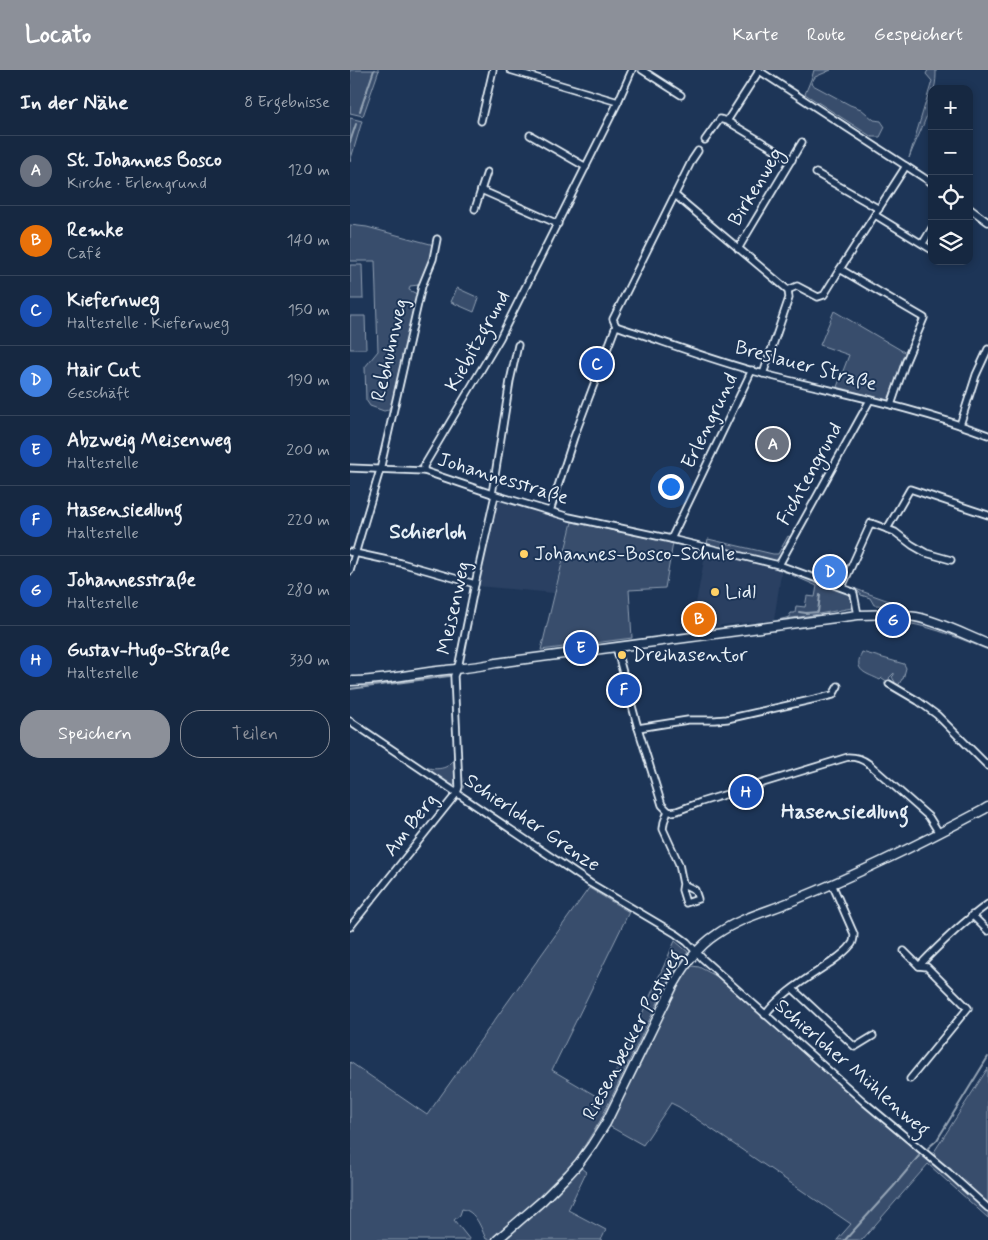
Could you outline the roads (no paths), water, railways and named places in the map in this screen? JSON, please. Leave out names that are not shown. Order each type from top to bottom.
[{"type":"street","points":[[481,121],[493,70]]},
{"type":"street","points":[[510,70],[618,102]]},
{"type":"street","name":"Kiebitzgrund","points":[[424,471],[424,466],[500,338],[558,224],[632,70]]},
{"type":"street","points":[[642,70],[681,95]]},
{"type":"street","points":[[727,121],[759,70],[928,180]]},
{"type":"street","points":[[706,140],[720,119],[727,121],[792,160]]},
{"type":"street","points":[[530,135],[586,167]]},
{"type":"street","name":"Birkenweg","points":[[738,249],[802,142]]},
{"type":"street","points":[[550,511],[574,437],[616,326],[613,319],[674,195],[698,151]]},
{"type":"street","points":[[763,374],[789,298],[788,290],[797,286],[818,297],[824,295],[906,166]]},
{"type":"street","points":[[475,209],[487,172]]},
{"type":"street","points":[[816,173],[879,209]]},
{"type":"street","points":[[481,190],[558,224]]},
{"type":"street","name":"Birkenweg","points":[[674,195],[788,290]]},
{"type":"street","points":[[973,211],[988,222]]},
{"type":"street","points":[[875,215],[928,247]]},
{"type":"street","points":[[923,243],[928,235]]},
{"type":"street","name":"Rebhuhnweg","points":[[350,571],[353,553],[380,470],[422,286],[437,239]]},
{"type":"street","points":[[840,269],[924,318],[906,360],[891,405]]},
{"type":"street","name":"Breslauer Straße","points":[[616,326],[763,374],[891,405],[988,435]]},
{"type":"street","name":"Meisenweg","points":[[457,670],[460,663],[493,494],[510,381],[518,346]]},
{"type":"street","points":[[960,425],[976,375],[988,349]]},
{"type":"street","name":"Erlengrund","points":[[671,539],[752,370]]},
{"type":"street","name":"Fichtengrund","points":[[779,564],[870,400]]},
{"type":"street","name":"Johannesstraße","points":[[350,468],[424,471],[550,511],[779,564],[842,587]]},
{"type":"street","points":[[887,529],[910,489],[988,515]]},
{"type":"street","points":[[858,615],[853,592],[842,587],[871,523],[895,532],[926,553],[951,560]]},
{"type":"street","points":[[353,553],[401,563],[475,584]]},
{"type":"street","points":[[350,681],[380,680],[457,670],[858,615],[893,614],[916,618],[937,623],[988,644]]},
{"type":"street","points":[[616,647],[638,728],[662,805],[668,811],[677,811],[848,757],[856,757],[869,764],[929,817],[939,833]]},
{"type":"street","name":"Am Berg","points":[[350,927],[457,793],[459,787],[454,676],[457,670]]},
{"type":"street","points":[[888,684],[918,701],[937,715],[988,766]]},
{"type":"street","points":[[638,728],[688,720],[727,719],[832,695],[838,686]]},
{"type":"street","name":"Schierloher Grenze","points":[[350,720],[590,882],[676,934],[696,951]]},
{"type":"street","name":"Riesenbecker Postweg","points":[[497,1240],[542,1201],[579,1163],[592,1145],[606,1123],[673,986],[696,951],[717,934],[738,922],[832,884],[939,833],[988,807]]},
{"type":"street","points":[[668,811],[663,828],[676,855],[683,884]]},
{"type":"street","points":[[765,1015],[783,996],[841,955],[852,945],[854,934],[832,884]]},
{"type":"street","points":[[919,966],[946,938],[972,915],[988,904]]},
{"type":"street","points":[[972,915],[988,931]]},
{"type":"street","name":"Schierloher Mühlenweg","points":[[696,951],[765,1015],[988,1208]]},
{"type":"street","points":[[904,952],[919,966],[927,967],[968,1008],[910,1079]]},
{"type":"street","points":[[793,989],[855,1046],[873,1036]]},
{"type":"waterway","points":[[360,111],[374,70]]},
{"type":"waterway","points":[[350,142],[356,124]]},
{"type":"waterway","points":[[799,612],[818,612],[820,595]]},
{"type":"waterway","points":[[350,689],[449,676]]},
{"type":"waterway","points":[[928,1148],[937,1140],[988,1057]]},
{"type":"waterway","points":[[845,1240],[919,1156]]},
{"type":"place","name":"Kiefernweg","points":[[597,364]]},
{"type":"place","name":"St. Johannes Bosco","points":[[773,444]]},
{"type":"place","name":"Johannes-Bosco-Schule","points":[[524,554]]},
{"type":"place","name":"Hair Cut","points":[[830,572]]},
{"type":"place","name":"Lidl","points":[[715,592]]},
{"type":"place","name":"Remke","points":[[699,619]]},
{"type":"place","name":"Johannesstraße","points":[[893,620]]},
{"type":"place","name":"Abzweig Meisenweg","points":[[581,648]]},
{"type":"place","name":"Dreihasentor","points":[[622,655]]},
{"type":"place","name":"Hasensiedlung","points":[[624,690]]},
{"type":"place","name":"Gustav-Hugo-Straße","points":[[746,792]]},
{"type":"district","name":"Schierloh","points":[[428,532]]},
{"type":"district","name":"Hasensiedlung","points":[[845,812]]}]
